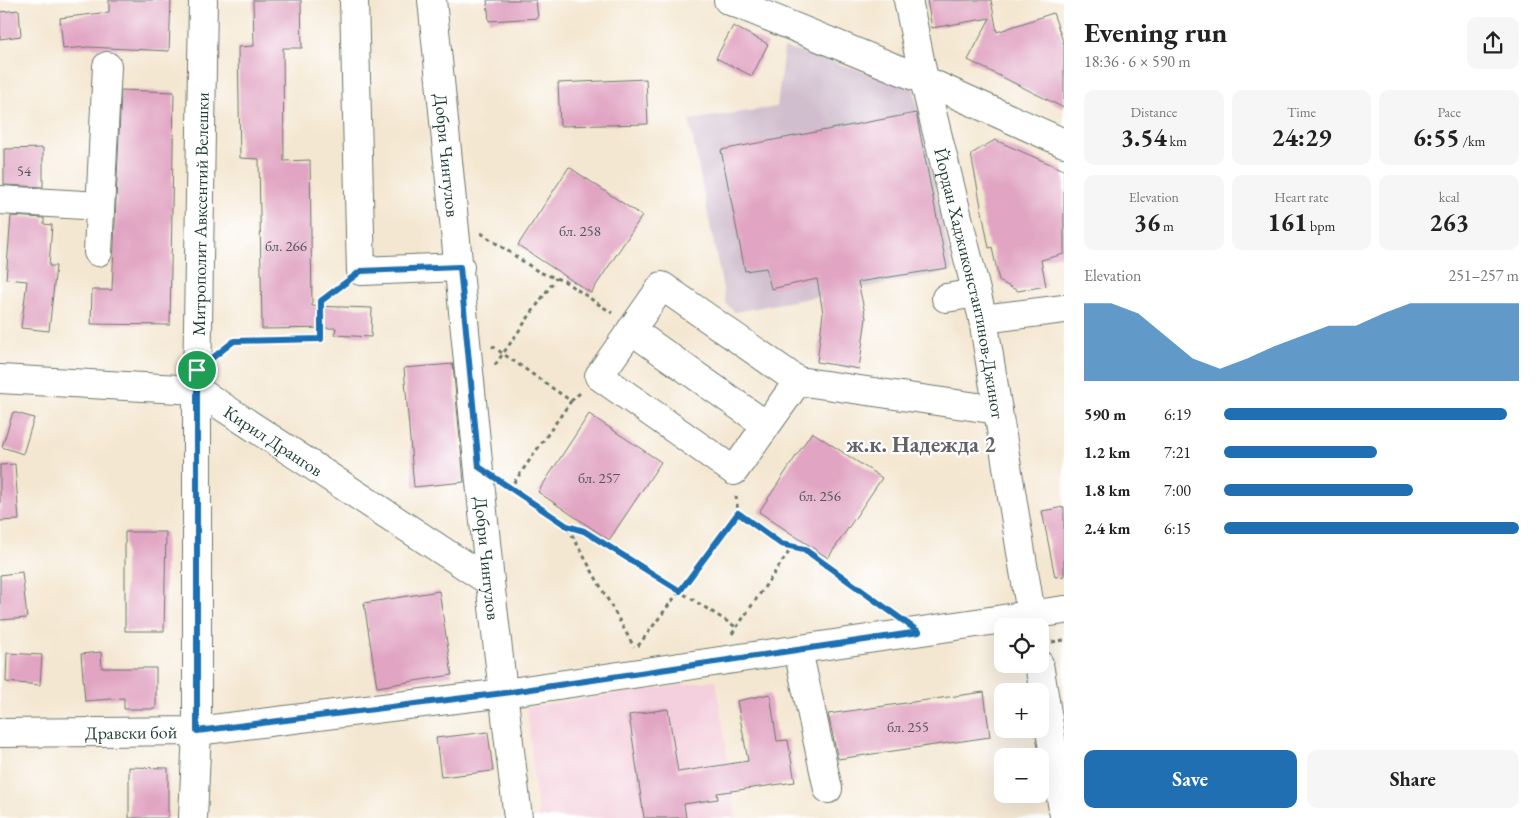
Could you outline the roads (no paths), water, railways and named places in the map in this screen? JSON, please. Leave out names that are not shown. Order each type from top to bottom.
[{"type":"street","name":"Митрополит Авксентий Велешки","points":[[193,818],[197,731],[197,380],[203,0]]},
{"type":"street","points":[[354,0],[361,271],[460,267]]},
{"type":"street","name":"Добри Чинтулов","points":[[432,0],[490,582],[518,818]]},
{"type":"street","points":[[728,0],[924,80],[1064,142]]},
{"type":"street","name":"Йордан Хаджиконстантинов-Джинот","points":[[908,0],[924,80],[980,306],[1032,618]]},
{"type":"street","points":[[98,252],[107,66]]},
{"type":"street","points":[[0,200],[100,206]]},
{"type":"street","points":[[798,381],[734,471],[599,376],[662,286],[798,381],[998,410]]},
{"type":"street","points":[[946,298],[980,306],[1063,310]]},
{"type":"street","points":[[632,329],[766,426]]},
{"type":"street","points":[[0,379],[197,380]]},
{"type":"street","name":"Кирил Дрангов","points":[[197,380],[490,582]]},
{"type":"street","name":"Дравски бой","points":[[1041,618],[1064,610]]},
{"type":"street","name":"Дравски бой","points":[[0,733],[197,731],[504,693],[919,632],[994,625]]},
{"type":"street","points":[[798,650],[828,789]]},
{"type":"street","points":[[1041,673],[1060,766],[1064,816]]},
{"type":"district","name":"ж.к. Надежда 2","points":[[921,444]]}]
